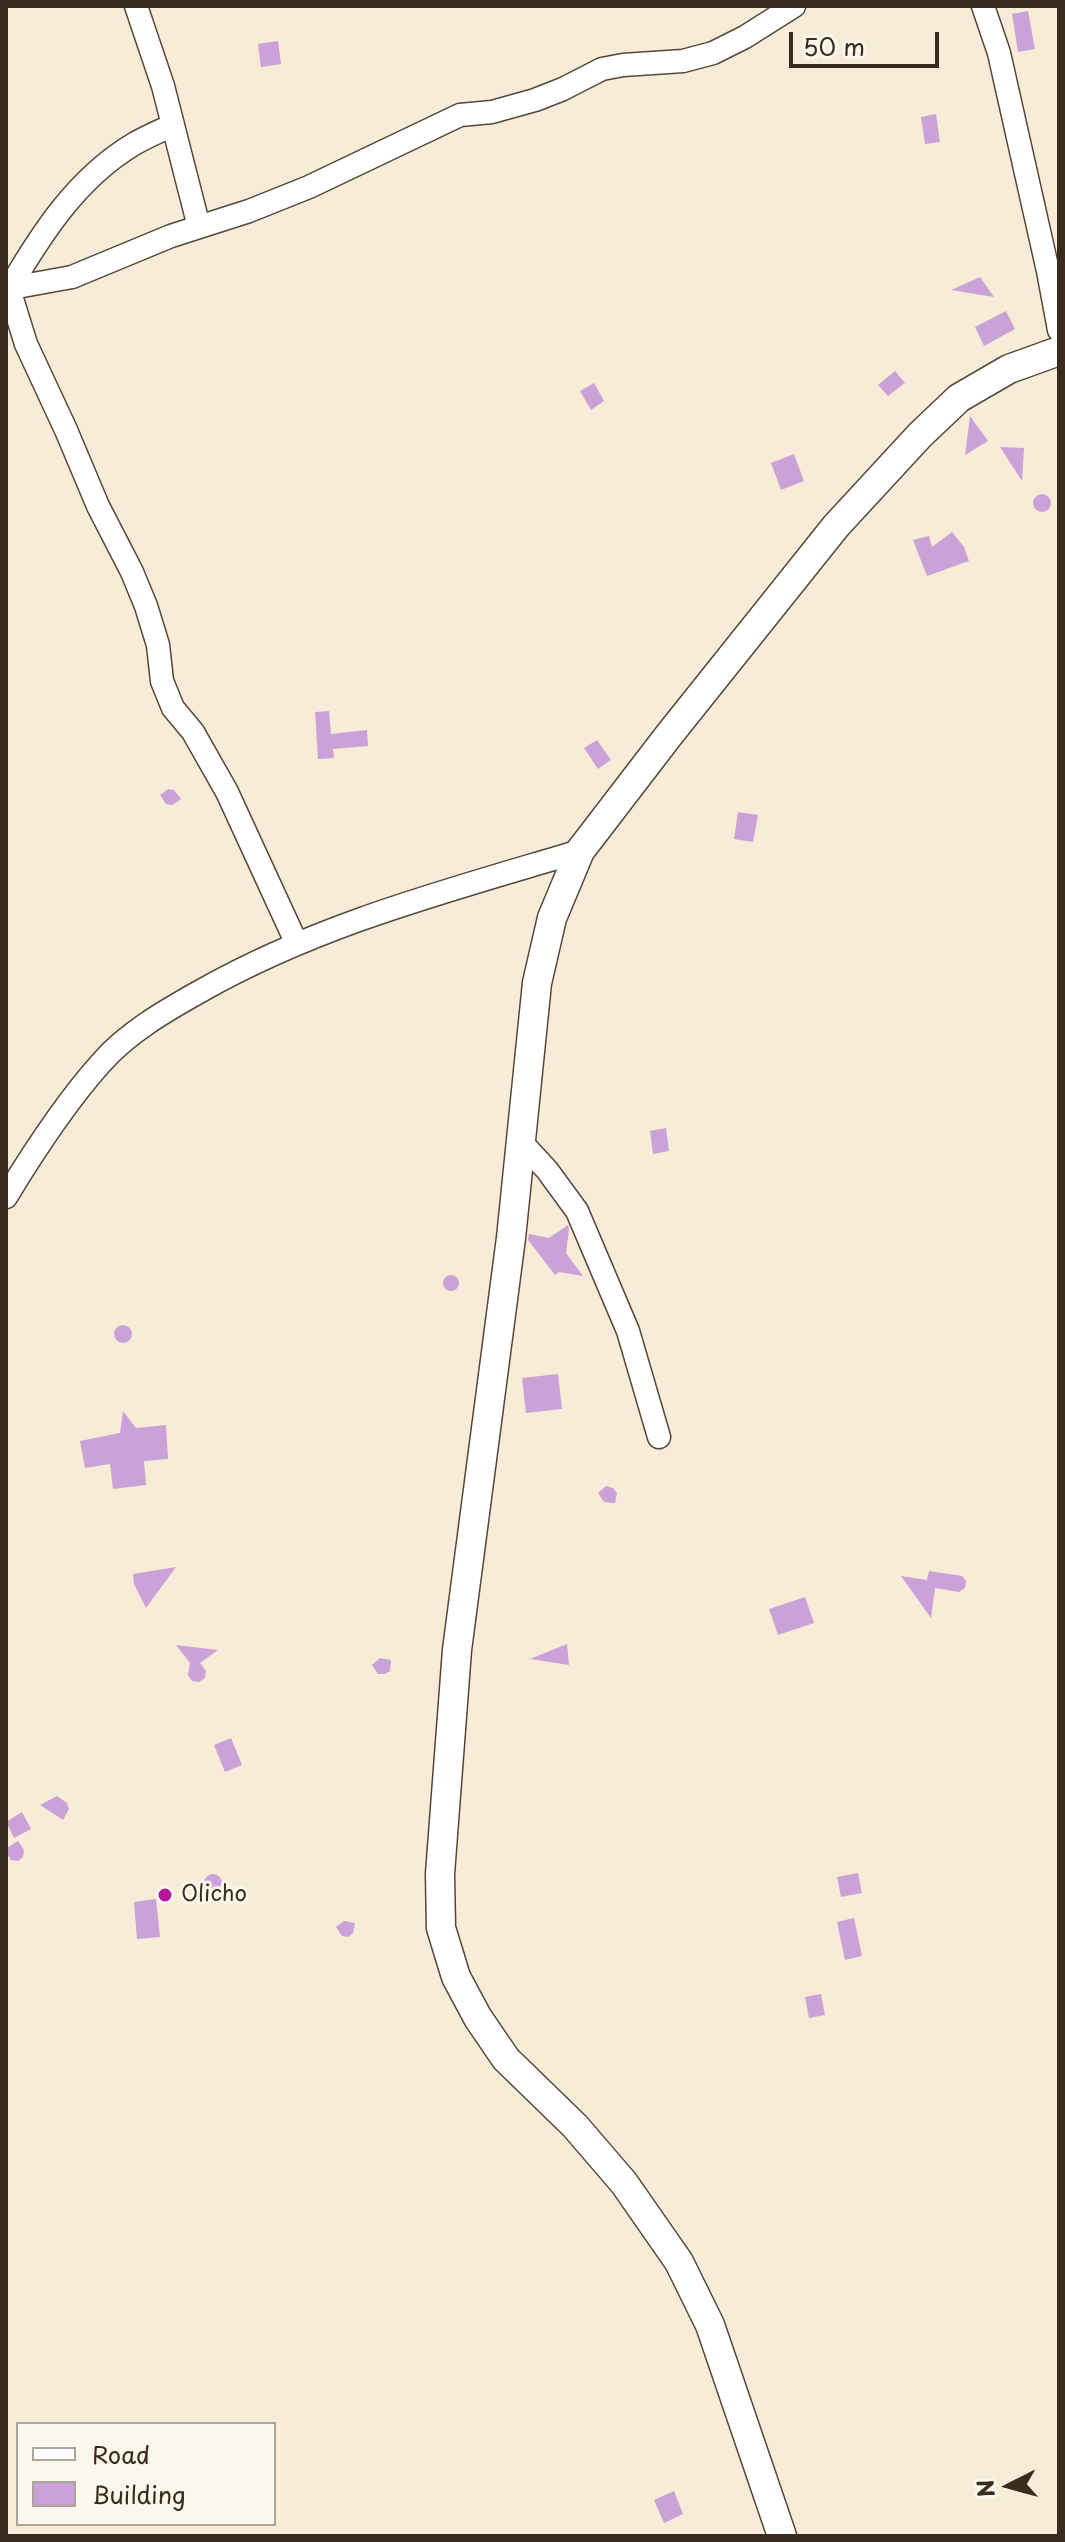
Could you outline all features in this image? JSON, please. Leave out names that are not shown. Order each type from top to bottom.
[{"type":"street","points":[[136,6],[173,125],[199,227]]},
{"type":"street","points":[[8,289],[72,277],[199,227],[249,211],[309,187],[460,115],[492,112],[535,100],[602,69],[683,61],[713,53],[794,6]]},
{"type":"street","points":[[983,6],[999,53],[1054,263],[1059,330]]},
{"type":"street","points":[[173,125],[133,145],[100,169],[38,239],[8,289],[26,344],[146,606],[158,645],[162,681],[173,708],[193,732],[227,792],[296,942]]},
{"type":"street","points":[[782,2536],[710,2325],[679,2262],[624,2183],[575,2126],[506,2059],[478,2018],[456,1977],[441,1928],[440,1874],[457,1650],[522,1143],[537,983],[552,918],[580,851],[836,526],[920,435],[959,398],[1009,369],[1059,351]]},
{"type":"street","points":[[6,1197],[65,1108],[102,1061],[137,1031],[179,1003],[296,942],[391,908],[580,851]]},
{"type":"street","points":[[522,1143],[547,1170],[577,1211],[628,1331],[659,1437]]},
{"type":"building","points":[[1028,11],[1035,49],[1018,52],[1012,14]]},
{"type":"building","points":[[278,41],[281,64],[261,67],[258,44]]},
{"type":"building","points":[[936,114],[940,142],[925,144],[921,117]]},
{"type":"building","points":[[980,277],[994,297],[951,290]]},
{"type":"building","points":[[1006,311],[1015,329],[984,346],[975,327]]},
{"type":"building","points":[[895,371],[905,383],[888,396],[878,385]]},
{"type":"building","points":[[594,383],[604,401],[591,410],[580,391]]},
{"type":"building","points":[[970,416],[988,441],[965,455]]},
{"type":"building","points":[[1000,447],[1024,448],[1022,481]]},
{"type":"building","points":[[794,454],[804,481],[781,490],[771,463]]},
{"type":"building","points":[[1042,494],[1051,503],[1042,512],[1033,503]]},
{"type":"building","points":[[952,532],[964,547],[969,561],[927,576],[913,540],[929,536],[932,547]]},
{"type":"building","points":[[329,711],[331,734],[367,730],[368,746],[333,749],[334,758],[318,759],[315,712]]},
{"type":"building","points":[[597,740],[611,760],[598,769],[584,748]]},
{"type":"building","points":[[168,789],[174,790],[181,799],[172,805],[166,804],[160,795]]},
{"type":"building","points":[[738,812],[758,815],[753,842],[734,839]]},
{"type":"building","points":[[666,1128],[669,1151],[653,1154],[650,1131]]},
{"type":"building","points":[[568,1225],[566,1253],[583,1276],[559,1272],[555,1275],[528,1240],[529,1234],[549,1238]]},
{"type":"building","points":[[451,1275],[457,1277],[457,1289],[451,1291],[445,1289],[443,1283],[445,1277]]},
{"type":"building","points":[[123,1325],[132,1334],[123,1343],[114,1334]]},
{"type":"building","points":[[558,1374],[562,1409],[526,1413],[522,1378]]},
{"type":"building","points":[[123,1411],[136,1428],[166,1425],[168,1459],[144,1461],[146,1485],[113,1489],[110,1464],[85,1468],[80,1441],[120,1433]]},
{"type":"building","points":[[606,1486],[617,1493],[615,1503],[604,1502],[598,1493]]},
{"type":"building","points":[[176,1567],[146,1608],[134,1584],[133,1574]]},
{"type":"building","points":[[929,1571],[962,1576],[966,1581],[965,1588],[959,1592],[935,1588],[931,1618],[901,1576],[927,1580]]},
{"type":"building","points":[[805,1597],[814,1623],[778,1635],[769,1609]]},
{"type":"building","points":[[567,1644],[569,1665],[530,1659]]},
{"type":"building","points":[[176,1645],[218,1650],[200,1663],[206,1671],[205,1678],[199,1682],[192,1681],[188,1675],[190,1663]]},
{"type":"building","points":[[380,1658],[391,1660],[390,1671],[385,1674],[378,1674],[372,1665]]},
{"type":"building","points":[[231,1738],[242,1765],[225,1772],[214,1745]]},
{"type":"building","points":[[57,1796],[67,1803],[69,1809],[63,1820],[40,1805]]},
{"type":"building","points":[[22,1812],[31,1829],[14,1838],[6,1822]]},
{"type":"building","points":[[18,1841],[24,1850],[23,1857],[18,1861],[11,1860],[7,1854],[8,1847]]},
{"type":"building","points":[[858,1873],[862,1893],[841,1897],[837,1877]]},
{"type":"building","points":[[213,1874],[222,1883],[213,1892],[204,1883]]},
{"type":"building","points":[[156,1899],[160,1937],[137,1939],[134,1902]]},
{"type":"building","points":[[854,1918],[862,1956],[845,1960],[837,1922]]},
{"type":"building","points":[[344,1921],[355,1923],[353,1933],[348,1937],[342,1936],[336,1927]]},
{"type":"building","points":[[821,1994],[825,2015],[809,2018],[805,1997]]},
{"type":"building","points":[[674,2491],[683,2514],[664,2523],[654,2500]]},
{"type":"place","name":"Olicho","points":[[165,1895]]}]
